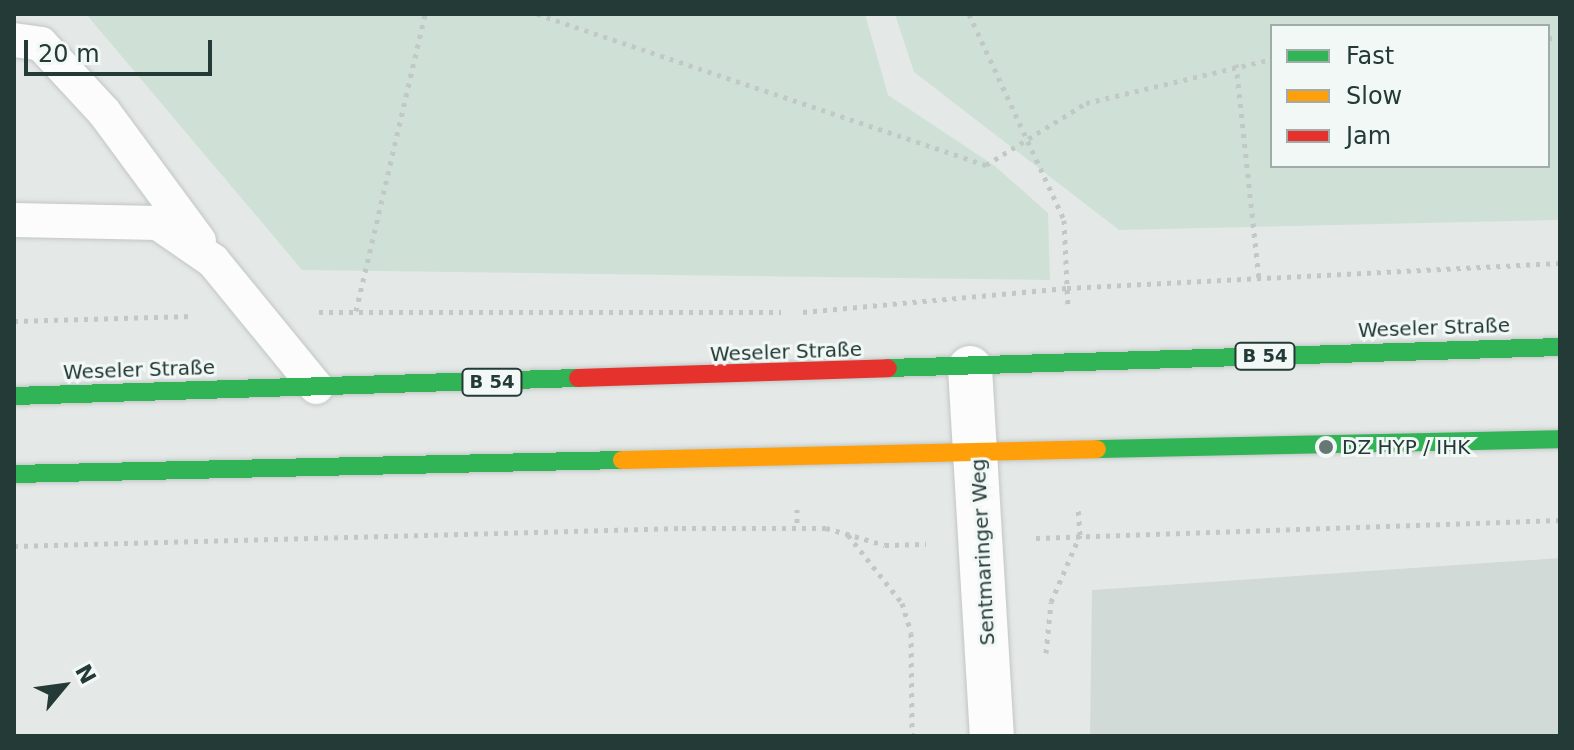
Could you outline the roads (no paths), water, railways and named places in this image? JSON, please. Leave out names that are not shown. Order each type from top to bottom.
[{"type":"main road","name":"Weseler Straße","points":[[14,396],[1560,347]]},
{"type":"main road","points":[[14,474],[978,455],[1560,439]]},
{"type":"street","name":"Sentmaringer Weg","points":[[970,368],[984,541],[992,736]]},
{"type":"lane","points":[[14,40],[41,44],[104,112],[254,315],[316,387]]},
{"type":"lane","points":[[14,220],[158,223],[213,261]]},
{"type":"place","name":"DZ HYP / IHK","points":[[1326,447]]}]
